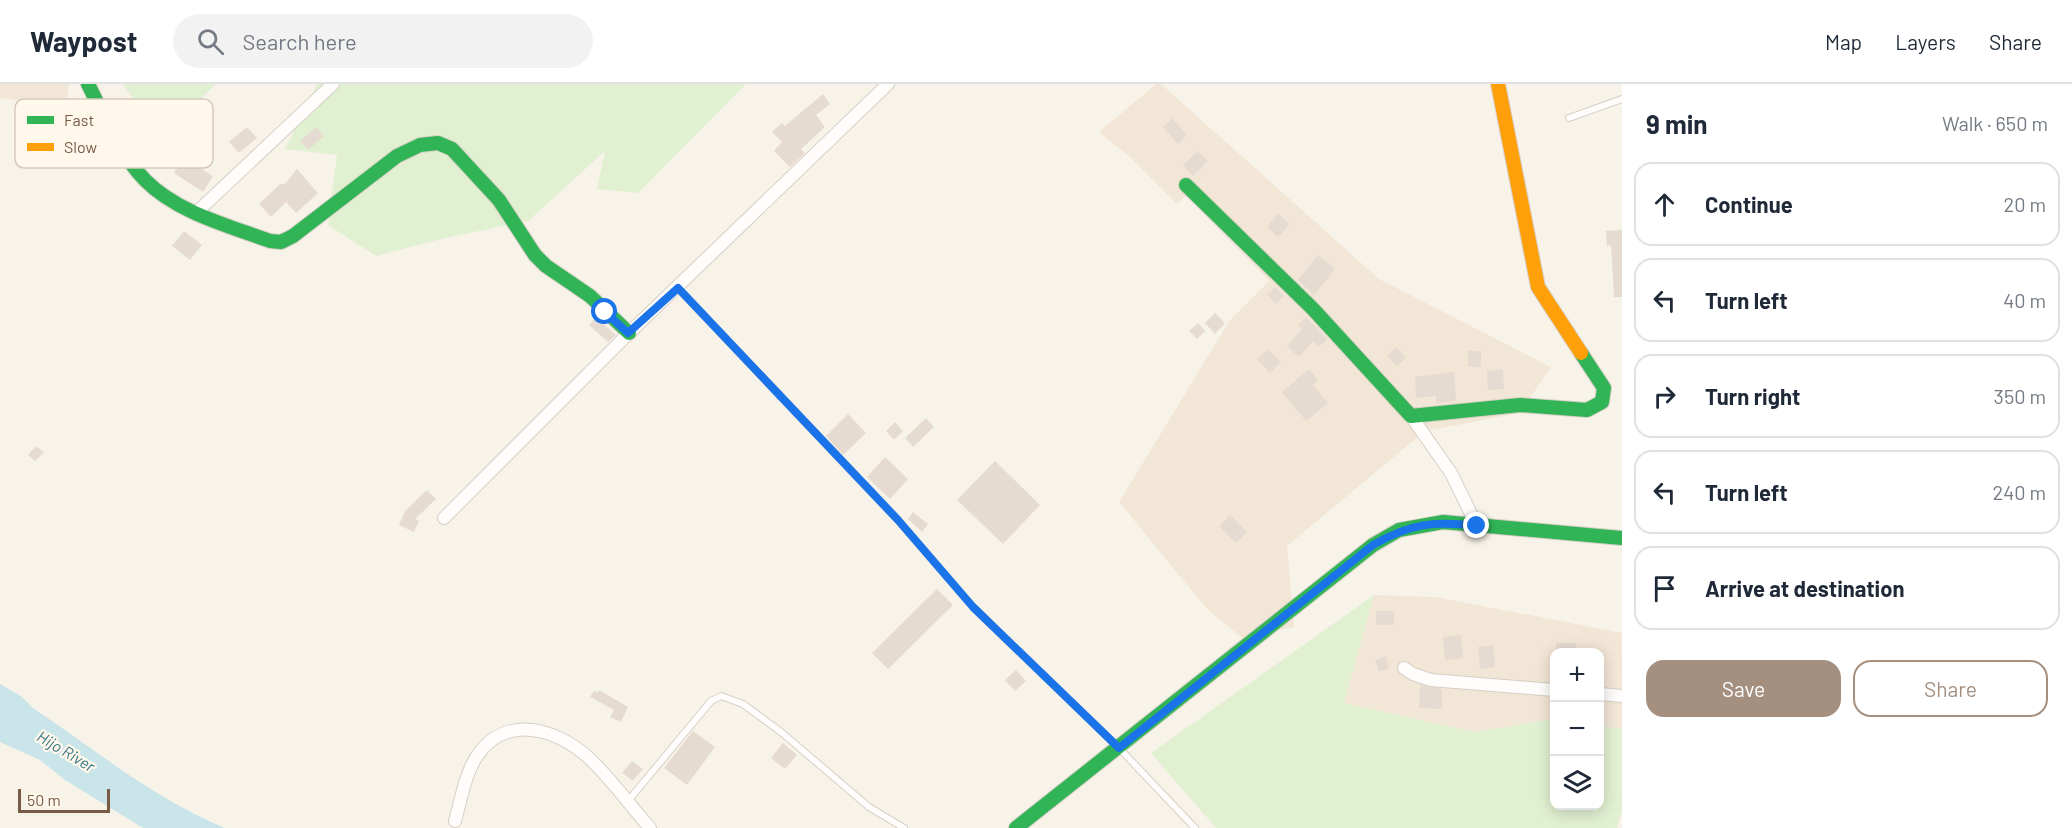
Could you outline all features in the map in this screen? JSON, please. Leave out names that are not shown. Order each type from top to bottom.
[{"type":"street","points":[[88,84],[96,99]]},
{"type":"street","points":[[198,212],[333,84]]},
{"type":"street","points":[[444,518],[628,333],[678,288],[777,189],[888,84]]},
{"type":"street","points":[[1411,416],[1520,405],[1587,411],[1596,407],[1605,397],[1603,382],[1538,287],[1498,84]]},
{"type":"street","points":[[137,168],[145,180],[162,193],[198,212],[270,241],[281,242],[397,156],[420,145],[438,142],[452,149],[499,200],[535,255],[546,266],[590,296],[628,333]]},
{"type":"street","points":[[1186,185],[1313,309],[1411,416],[1450,473],[1477,526]]},
{"type":"street","points":[[1016,828],[1373,545],[1399,530],[1443,522],[1622,538]]},
{"type":"street","points":[[1404,668],[1413,674],[1431,680],[1550,690]]},
{"type":"street","points":[[1604,694],[1622,696]]},
{"type":"street","points":[[455,821],[468,775],[477,756],[494,737],[518,728],[533,728],[577,748],[590,759],[650,828]]},
{"type":"lane","points":[[1569,118],[1622,99]]},
{"type":"lane","points":[[678,288],[898,520],[973,607],[1119,748],[1196,828]]},
{"type":"lane","points":[[627,802],[711,701],[721,696],[730,697],[758,715],[869,807],[904,828]]},
{"type":"shaded area","points":[[0,84],[69,84],[67,99],[0,98]]},
{"type":"shaded area","points":[[1156,84],[1161,84],[1379,279],[1551,367],[1520,413],[1425,431],[1287,546],[1294,627],[1242,638],[1206,608],[1119,502],[1230,320],[1269,281],[1186,195],[1177,204],[1131,158],[1099,132]]},
{"type":"shaded area","points":[[1374,595],[1436,597],[1622,633],[1622,729],[1604,727],[1604,648],[1550,648],[1550,720],[1475,732],[1343,703]]},
{"type":"green space","points":[[123,84],[216,84],[200,99],[133,99]]},
{"type":"green space","points":[[317,84],[746,84],[638,193],[597,189],[605,151],[528,221],[445,238],[376,256],[328,225],[337,155],[285,149]]},
{"type":"green space","points":[[1374,595],[1344,703],[1475,732],[1550,720],[1550,810],[1604,810],[1604,727],[1622,729],[1622,810],[1617,828],[1216,828],[1151,753]]},
{"type":"water","name":"Hijo River","points":[[0,684],[21,696],[33,708],[126,773],[174,803],[225,828],[143,828],[65,780],[40,760],[0,742]]},
{"type":"building","points":[[823,94],[830,104],[816,115],[825,127],[801,149],[805,153],[790,167],[774,151],[782,142],[772,132],[782,123],[785,126]]},
{"type":"building","points":[[1172,118],[1187,135],[1178,144],[1163,127]]},
{"type":"building","points":[[247,127],[257,138],[239,153],[229,142]]},
{"type":"building","points":[[316,127],[324,136],[308,150],[300,141]]},
{"type":"building","points":[[1198,151],[1208,161],[1193,176],[1183,165]]},
{"type":"building","points":[[177,168],[200,168],[213,176],[203,192],[174,173]]},
{"type":"building","points":[[297,169],[318,193],[296,213],[286,202],[271,217],[259,204],[280,184],[285,184]]},
{"type":"building","points":[[1278,214],[1290,224],[1278,237],[1267,227]]},
{"type":"building","points":[[1622,230],[1622,297],[1614,297],[1611,245],[1607,246],[1606,231]]},
{"type":"building","points":[[184,231],[202,245],[190,260],[172,246]]},
{"type":"building","points":[[1318,255],[1335,269],[1314,295],[1298,280]]},
{"type":"building","points":[[1275,287],[1284,296],[1276,304],[1267,294]]},
{"type":"building","points":[[1215,313],[1225,323],[1215,334],[1205,323]]},
{"type":"building","points":[[596,317],[616,335],[608,342],[589,325]]},
{"type":"building","points":[[1306,317],[1327,339],[1319,347],[1313,341],[1299,357],[1287,346],[1302,329],[1298,325]]},
{"type":"building","points":[[1198,323],[1205,331],[1197,339],[1189,331]]},
{"type":"building","points":[[1396,347],[1406,358],[1397,366],[1387,356]]},
{"type":"building","points":[[1268,349],[1281,362],[1270,373],[1257,359]]},
{"type":"building","points":[[1468,351],[1481,351],[1481,367],[1468,367]]},
{"type":"building","points":[[1309,369],[1318,380],[1313,385],[1328,403],[1306,421],[1282,392]]},
{"type":"building","points":[[1503,370],[1504,389],[1488,390],[1487,371]]},
{"type":"building","points":[[1454,372],[1456,401],[1436,403],[1436,396],[1416,398],[1415,377]]},
{"type":"building","points":[[848,414],[866,433],[843,455],[826,436]]},
{"type":"building","points":[[926,418],[934,427],[913,447],[905,438]]},
{"type":"building","points":[[895,422],[903,431],[894,440],[886,431]]},
{"type":"building","points":[[36,446],[44,452],[35,461],[28,455]]},
{"type":"building","points":[[885,457],[908,479],[890,499],[867,477]]},
{"type":"building","points":[[995,461],[1040,505],[1003,544],[957,500]]},
{"type":"building","points":[[427,490],[436,499],[415,519],[419,521],[414,532],[399,525],[405,511]]},
{"type":"building","points":[[913,512],[928,524],[922,532],[908,519]]},
{"type":"building","points":[[1230,515],[1247,532],[1236,543],[1219,526]]},
{"type":"building","points":[[937,589],[953,605],[888,669],[872,653]]},
{"type":"building","points":[[1376,611],[1394,611],[1394,625],[1376,625]]},
{"type":"building","points":[[1461,635],[1463,658],[1445,660],[1443,637]]},
{"type":"building","points":[[1556,643],[1576,643],[1575,648],[1556,648]]},
{"type":"building","points":[[1493,645],[1495,667],[1480,669],[1478,647]]},
{"type":"building","points":[[1386,656],[1389,668],[1379,672],[1375,660]]},
{"type":"building","points":[[1016,670],[1026,681],[1015,691],[1005,680]]},
{"type":"building","points":[[1420,685],[1442,689],[1442,709],[1419,708]]},
{"type":"building","points":[[599,690],[628,707],[621,722],[610,717],[614,710],[590,697],[594,691]]},
{"type":"building","points":[[693,731],[715,747],[687,785],[664,768]]},
{"type":"building","points":[[783,743],[797,755],[785,769],[771,758]]},
{"type":"building","points":[[632,761],[643,769],[633,781],[622,773]]},
{"type":"traffic: fast","points":[[88,84],[96,99]]},
{"type":"traffic: fast","points":[[135,168],[158,191],[187,209],[221,224],[270,241],[281,242],[293,236],[397,156],[420,145],[438,143],[452,149],[499,200],[535,255],[546,266],[590,296],[629,333]]},
{"type":"traffic: fast","points":[[1186,185],[1313,309],[1411,416],[1520,405],[1587,410],[1602,402],[1604,388],[1581,353]]},
{"type":"traffic: fast","points":[[1016,828],[1373,545],[1399,530],[1443,522],[1622,538]]},
{"type":"traffic: slow","points":[[1498,84],[1538,287],[1581,353]]},
{"type":"route","points":[[605,312],[628,333],[678,288],[898,520],[973,607],[1119,748],[1256,636],[1373,545],[1399,530],[1420,525],[1443,522],[1477,526]]}]
